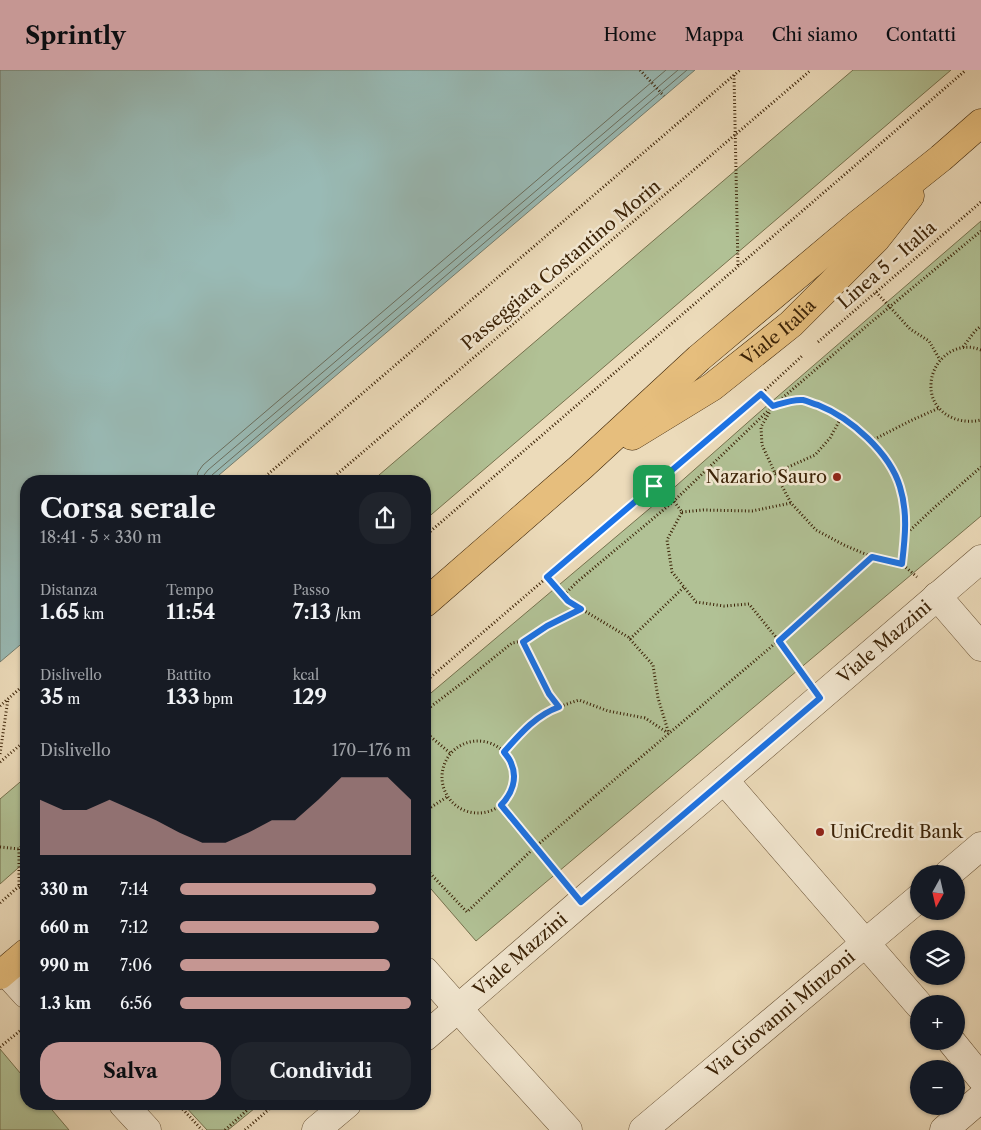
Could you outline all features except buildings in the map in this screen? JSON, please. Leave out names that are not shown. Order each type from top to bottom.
[{"type":"main road","name":"Viale Italia","points":[[432,597],[581,467],[699,358],[856,225],[941,158],[981,123]]},
{"type":"main road","points":[[2,973],[20,957]]},
{"type":"street","name":"Viale Mazzini","points":[[431,1032],[981,559]]},
{"type":"street","points":[[938,596],[981,647]]},
{"type":"street","points":[[724,780],[910,995]]},
{"type":"street","points":[[959,865],[981,846]]},
{"type":"street","name":"Via Giovanni Minzoni","points":[[643,1130],[910,906]]},
{"type":"street","points":[[2,973],[20,989]]},
{"type":"street","points":[[431,978],[568,1130]]},
{"type":"street","points":[[958,1050],[981,1078]]},
{"type":"street","points":[[944,1130],[981,1098]]},
{"type":"street","points":[[129,1110],[147,1130]]},
{"type":"street","points":[[316,1130],[340,1110]]},
{"type":"path","points":[[640,70],[664,96]]},
{"type":"path","name":"Passeggiata Costantino Morin","points":[[267,475],[740,70]]},
{"type":"path","name":"Passeggiata Costantino Morin","points":[[336,475],[811,70]]},
{"type":"path","points":[[431,531],[966,70]]},
{"type":"path","points":[[734,75],[738,267]]},
{"type":"path","name":"Linea 5 - Italia","points":[[812,348],[981,202]]},
{"type":"path","points":[[564,595],[674,501],[773,406],[981,231]]},
{"type":"path","points":[[876,292],[910,329],[929,341],[940,360]]},
{"type":"path","points":[[963,347],[981,326]]},
{"type":"path","points":[[981,350],[963,347],[951,351],[940,360],[934,371],[931,383],[933,396],[938,408],[948,416],[960,421],[972,422],[981,420]]},
{"type":"path","points":[[431,677],[761,394],[804,354]]},
{"type":"path","points":[[761,394],[773,406]]},
{"type":"path","points":[[902,564],[905,506],[900,486],[891,466],[871,441],[826,408],[804,400],[790,401],[773,406],[761,427],[762,445],[791,503],[816,530],[872,557],[902,564],[938,596]]},
{"type":"path","points":[[871,441],[938,408]]},
{"type":"path","points":[[775,473],[815,455],[830,438],[841,418]]},
{"type":"path","points":[[905,535],[981,468]]},
{"type":"path","points":[[668,493],[682,512]]},
{"type":"path","points":[[682,512],[704,510],[752,511],[791,503]]},
{"type":"path","points":[[682,512],[668,540],[672,572],[696,602],[724,606],[749,604],[779,641],[820,698]]},
{"type":"path","points":[[431,874],[467,912],[535,847],[779,641],[872,557]]},
{"type":"path","points":[[547,577],[568,601],[628,636],[652,665],[658,698],[669,734]]},
{"type":"path","points":[[630,639],[684,587]]},
{"type":"path","points":[[431,706],[512,643],[523,642],[547,626],[581,609]]},
{"type":"path","points":[[523,642],[549,694],[559,707]]},
{"type":"path","points":[[0,706],[20,688]]},
{"type":"path","points":[[0,754],[8,699]]},
{"type":"path","points":[[504,752],[531,723],[552,709],[580,700],[608,711],[645,718],[669,734]]},
{"type":"path","points":[[431,737],[450,753]]},
{"type":"path","points":[[477,741],[494,745],[504,752],[511,762],[514,774],[513,787],[508,798],[501,805],[488,812],[477,814],[466,812],[455,806],[447,797],[442,786],[444,763],[450,753],[460,746],[477,741]]},
{"type":"path","points":[[0,762],[20,745]]},
{"type":"path","points":[[431,807],[447,797]]},
{"type":"path","points":[[501,805],[581,902]]},
{"type":"path","points":[[0,847],[19,849],[19,886],[0,903]]},
{"type":"path","points":[[0,1047],[20,1031]]},
{"type":"path","points":[[184,1110],[202,1130]]},
{"type":"path","points":[[225,1130],[247,1110]]},
{"type":"path","points":[[245,1130],[268,1110]]},
{"type":"green space","points":[[853,70],[951,70],[431,515],[431,475],[379,475]]},
{"type":"green space","points":[[981,221],[981,516],[476,941],[431,889],[431,693],[668,493]]},
{"type":"green space","points":[[20,782],[20,866],[0,884],[0,799]]},
{"type":"green space","points":[[0,1049],[20,1073],[20,1110],[52,1110],[69,1130],[0,1130]]},
{"type":"green space","points":[[189,1110],[253,1110],[228,1130],[207,1130]]},
{"type":"water","points":[[0,70],[695,70],[219,475],[20,475],[20,645],[0,662]]},
{"type":"place","name":"Nazario Sauro","points":[[837,477]]},
{"type":"place","name":"UniCredit Bank","points":[[820,832]]},
{"type":"route","points":[[761,394],[773,406],[790,401],[804,400],[826,408],[858,430],[871,441],[891,466],[900,486],[905,506],[902,564],[872,557],[779,641],[820,698],[581,902],[501,805],[508,798],[513,787],[514,774],[511,762],[504,752],[531,723],[552,709],[559,707],[549,694],[523,642],[547,626],[581,609],[568,601],[547,577],[654,486],[761,394]]}]
